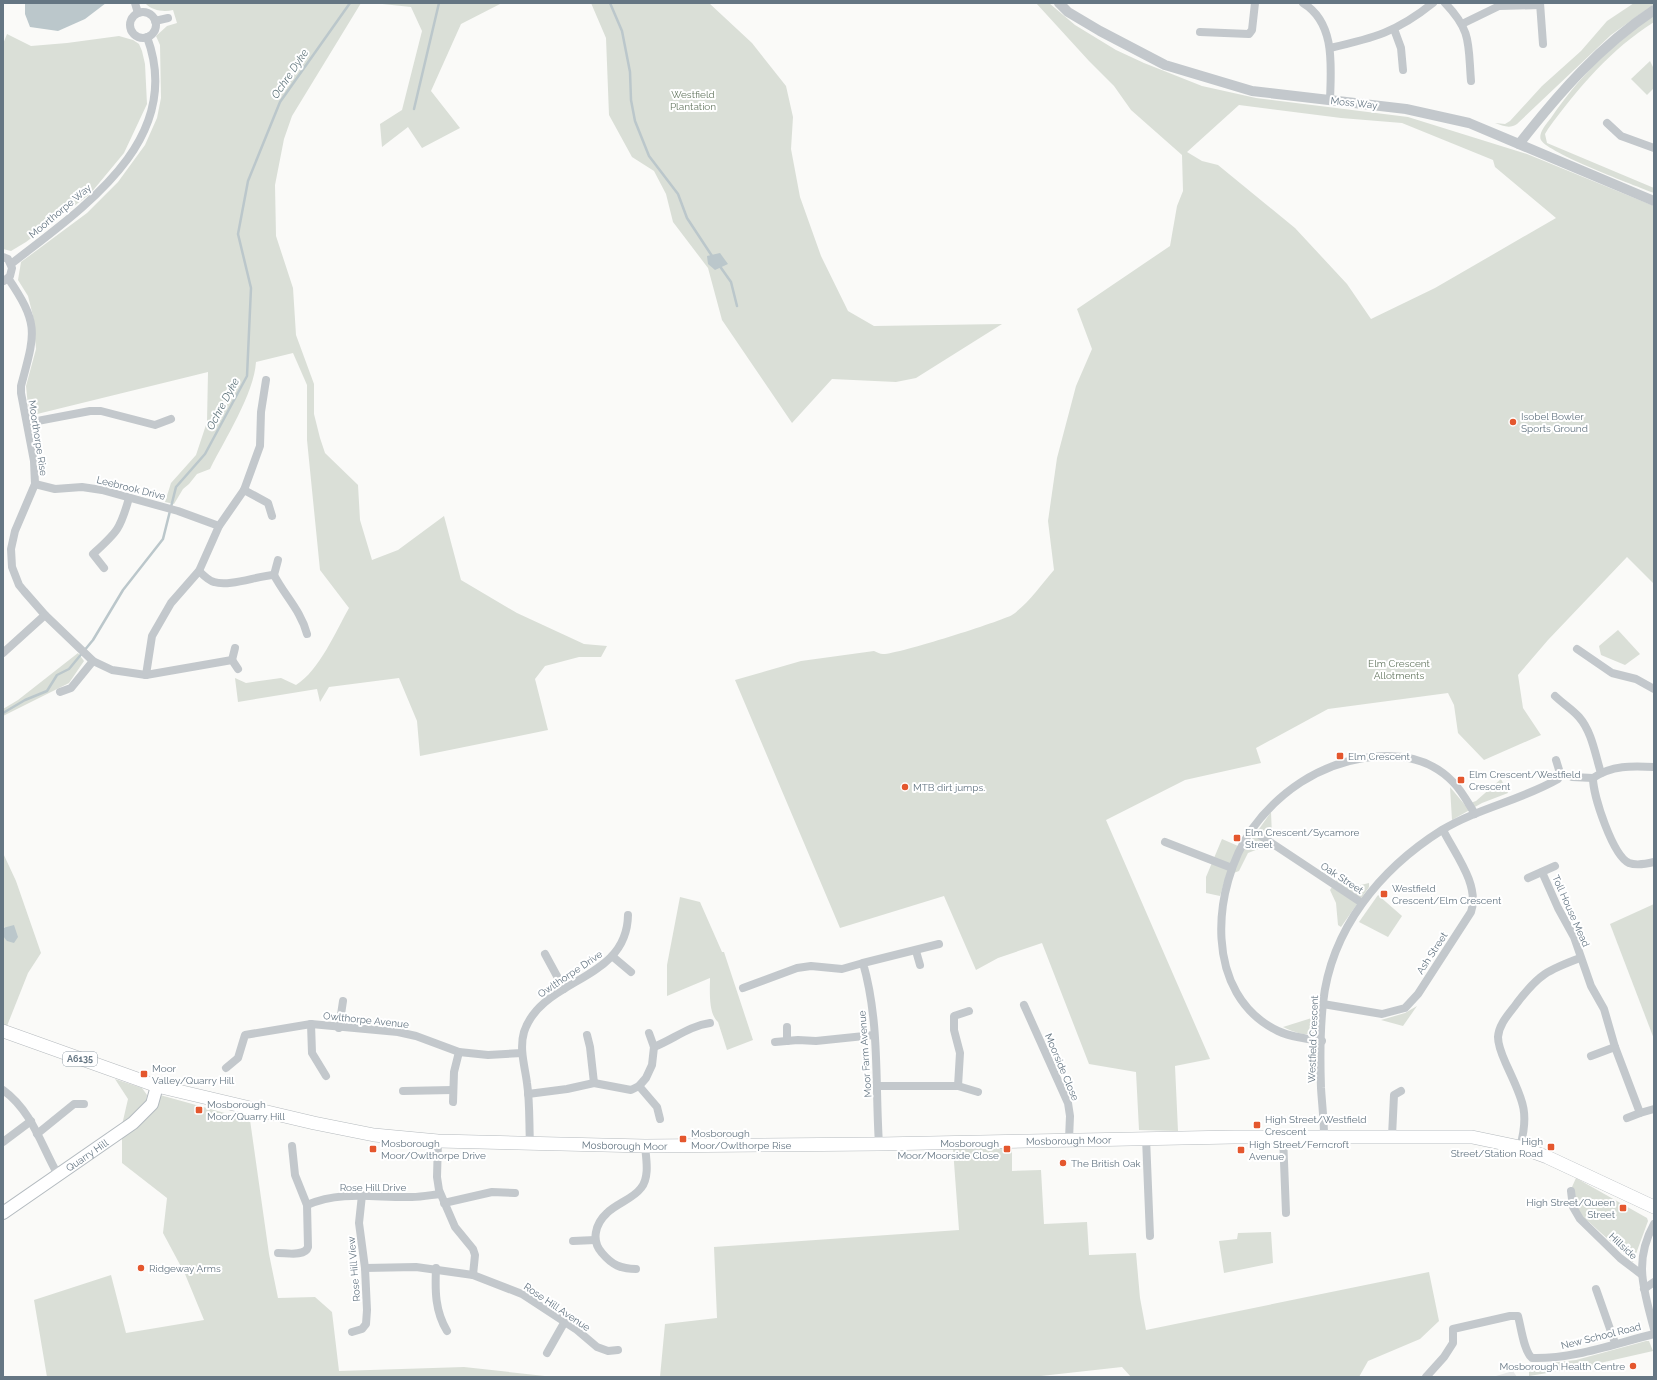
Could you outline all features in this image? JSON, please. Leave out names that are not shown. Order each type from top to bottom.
[{"type":"main road","name":"A6135","points":[[3,1031],[157,1086]]},
{"type":"main road","name":"Mosborough Moor","points":[[157,1086],[314,1124],[374,1135],[438,1142],[645,1146],[879,1144],[1069,1139],[1283,1136],[1472,1137],[1520,1147],[1574,1169],[1654,1207]]},
{"type":"main road","name":"Quarry Hill","points":[[3,1213],[144,1114],[152,1104],[157,1086]]},
{"type":"street","points":[[135,3],[138,13]]},
{"type":"street","name":"Moss Way","points":[[1059,3],[1068,12],[1100,31],[1165,65],[1252,91],[1406,108],[1444,116],[1469,123],[1654,201]]},
{"type":"street","points":[[1200,32],[1245,36],[1249,34],[1252,30],[1255,3]]},
{"type":"street","points":[[1303,3],[1318,17],[1324,26],[1330,48],[1330,100]]},
{"type":"street","points":[[1330,48],[1375,37],[1394,29],[1433,3]]},
{"type":"street","points":[[1445,3],[1462,24],[1468,39],[1471,81]]},
{"type":"street","points":[[1462,24],[1499,6],[1540,4],[1543,44]]},
{"type":"street","points":[[1520,144],[1549,106],[1582,70],[1626,30],[1654,10]]},
{"type":"street","points":[[138,13],[147,13],[153,17],[155,21],[154,32],[147,37],[138,37],[127,29],[131,19],[138,13]]},
{"type":"street","points":[[155,21],[168,18]]},
{"type":"street","points":[[1394,29],[1401,48],[1403,70]]},
{"type":"street","name":"Moorthorpe Way","points":[[11,264],[77,212],[108,183],[134,150],[147,127],[154,108],[156,69],[147,37]]},
{"type":"street","points":[[1608,123],[1620,136],[1654,148]]},
{"type":"street","points":[[3,257],[11,264],[12,272],[5,279]]},
{"type":"street","name":"Moorthorpe Rise","points":[[5,279],[24,302],[31,320],[33,337],[21,386],[34,461],[35,484],[15,531],[11,555],[12,567],[19,585],[45,615],[91,659],[112,670],[146,675],[232,660]]},
{"type":"street","points":[[146,675],[152,636],[171,603],[199,571],[219,526],[244,490],[260,446],[261,412],[266,380]]},
{"type":"street","points":[[27,423],[90,411],[101,412],[155,425],[171,420]]},
{"type":"street","name":"Leebrook Drive","points":[[35,484],[55,489],[82,487],[178,511],[219,526]]},
{"type":"street","points":[[244,490],[268,503],[272,516]]},
{"type":"street","points":[[104,568],[93,554],[115,534],[122,521],[129,498]]},
{"type":"street","points":[[278,560],[274,575],[282,590],[296,606],[304,622],[307,634]]},
{"type":"street","points":[[199,571],[213,582],[227,584],[256,576],[274,575]]},
{"type":"street","points":[[3,653],[45,615]]},
{"type":"street","points":[[235,648],[232,660],[238,669]]},
{"type":"street","points":[[1577,648],[1612,673],[1636,680],[1654,688]]},
{"type":"street","points":[[60,692],[71,688],[91,659]]},
{"type":"street","points":[[1555,696],[1578,716],[1585,726],[1595,749],[1601,773]]},
{"type":"street","points":[[1322,1041],[1305,1039],[1278,1031],[1254,1015],[1238,996],[1227,972],[1221,930],[1222,911],[1232,868],[1252,830],[1278,799],[1307,778],[1345,762],[1375,756],[1395,755],[1413,758],[1437,768],[1453,782],[1475,814]]},
{"type":"street","points":[[1556,760],[1559,776],[1570,777],[1593,778],[1612,769],[1635,766],[1654,767]]},
{"type":"street","name":"Westfield Crescent","points":[[1324,1136],[1322,1041],[1323,1004],[1327,978],[1335,954],[1346,930],[1362,903],[1377,884],[1397,864],[1443,830],[1475,814],[1548,785],[1558,779],[1559,776]]},
{"type":"street","points":[[1593,778],[1593,786],[1602,821],[1622,858],[1628,863],[1636,864],[1654,862]]},
{"type":"street","name":"Oak Street","points":[[1252,830],[1362,903]]},
{"type":"street","name":"Ash Street","points":[[1323,1004],[1382,1014],[1405,1008],[1418,994],[1463,925],[1473,906],[1473,897],[1467,876],[1443,830]]},
{"type":"street","points":[[1165,842],[1232,868]]},
{"type":"street","name":"Toll House Mead","points":[[1528,878],[1555,866]]},
{"type":"street","name":"Toll House Mead","points":[[1542,872],[1558,908],[1574,937],[1580,958],[1591,986],[1604,1009],[1615,1047],[1640,1113]]},
{"type":"street","name":"Owlthorpe Drive","points":[[530,1144],[528,1094],[522,1053],[524,1033],[529,1020],[540,1006],[564,988],[597,970],[612,956],[626,931],[628,915]]},
{"type":"street","points":[[743,988],[797,968],[811,966],[842,969],[939,944]]},
{"type":"street","points":[[916,951],[920,965]]},
{"type":"street","points":[[545,954],[564,988]]},
{"type":"street","points":[[612,956],[631,972]]},
{"type":"street","name":"Toll House Mead","points":[[1520,1147],[1525,1129],[1524,1103],[1500,1048],[1498,1037],[1501,1026],[1525,992],[1545,972],[1580,958]]},
{"type":"street","name":"Moor Farm Avenue","points":[[863,963],[872,1001],[878,1086],[879,1144]]},
{"type":"street","points":[[339,1028],[344,1001]]},
{"type":"street","name":"Moorside Close","points":[[1024,1005],[1068,1103],[1070,1116],[1069,1139]]},
{"type":"street","points":[[958,1086],[960,1053],[954,1030],[954,1016],[969,1011]]},
{"type":"street","points":[[654,1047],[670,1041],[696,1025],[710,1023]]},
{"type":"street","points":[[311,1024],[312,1054],[326,1076]]},
{"type":"street","name":"Owlthorpe Avenue","points":[[226,1068],[238,1058],[245,1035],[311,1024],[339,1028],[398,1032],[416,1036],[459,1052],[488,1055],[522,1053]]},
{"type":"street","points":[[787,1027],[787,1041]]},
{"type":"street","points":[[528,1094],[567,1089],[594,1083],[631,1090],[639,1086],[646,1078],[652,1065],[654,1047],[649,1033]]},
{"type":"street","points":[[587,1035],[590,1047],[594,1083]]},
{"type":"street","points":[[775,1042],[816,1041],[874,1035]]},
{"type":"street","points":[[1591,1056],[1615,1047]]},
{"type":"street","points":[[453,1102],[452,1090],[454,1072],[459,1052]]},
{"type":"street","points":[[639,1086],[657,1106],[660,1119]]},
{"type":"street","points":[[878,1086],[958,1086],[978,1092]]},
{"type":"street","points":[[3,1090],[13,1098],[31,1121],[43,1149],[58,1175]]},
{"type":"street","points":[[403,1091],[452,1090]]},
{"type":"street","points":[[1392,1136],[1394,1095],[1401,1091]]},
{"type":"street","points":[[37,1134],[74,1104],[84,1104]]},
{"type":"street","points":[[1627,1118],[1654,1109]]},
{"type":"street","points":[[3,1142],[31,1121]]},
{"type":"street","points":[[1283,1136],[1286,1213]]},
{"type":"street","points":[[1146,1138],[1150,1236]]},
{"type":"street","points":[[438,1142],[437,1177],[440,1194],[456,1227],[473,1249],[475,1255],[473,1275]]},
{"type":"street","points":[[278,1254],[300,1254],[307,1250],[308,1205],[295,1175],[292,1146]]},
{"type":"street","points":[[636,1269],[624,1269],[611,1263],[598,1249],[595,1240],[595,1232],[607,1213],[641,1188],[645,1180],[645,1146]]},
{"type":"street","name":"Hillside","points":[[1571,1191],[1573,1206],[1580,1219],[1620,1258],[1641,1274]]},
{"type":"street","points":[[444,1203],[492,1192],[515,1193]]},
{"type":"street","name":"Rose Hill Drive","points":[[308,1205],[334,1197],[362,1195],[413,1197],[440,1194]]},
{"type":"street","name":"Rose Hill View","points":[[352,1332],[362,1330],[366,1324],[368,1310],[365,1268],[359,1223],[362,1195]]},
{"type":"street","points":[[1654,1224],[1643,1251],[1641,1274],[1654,1329]]},
{"type":"street","points":[[573,1240],[595,1240]]},
{"type":"street","name":"Rose Hill Avenue","points":[[365,1268],[436,1268],[473,1275],[522,1294],[564,1323],[577,1330],[597,1347],[608,1351],[618,1350]]},
{"type":"street","points":[[436,1268],[434,1297],[446,1331]]},
{"type":"street","points":[[1644,1289],[1654,1282]]},
{"type":"street","points":[[1596,1289],[1615,1344]]},
{"type":"street","name":"New School Road","points":[[1426,1377],[1440,1362],[1453,1343],[1453,1329],[1510,1316],[1518,1316],[1526,1343],[1525,1349],[1532,1358],[1542,1360],[1572,1356],[1654,1334]]},
{"type":"street","points":[[547,1353],[564,1323]]},
{"type":"shaded area","points":[[25,3],[106,3],[85,19],[58,31],[30,27],[25,14]]},
{"type":"shaded area","points":[[720,253],[728,264],[715,270],[708,264],[707,256]]},
{"type":"shaded area","points":[[14,925],[18,937],[14,943],[7,941],[3,936],[3,928]]},
{"type":"shaded area","points":[[1513,1371],[1517,1377],[1493,1377],[1496,1376]]},
{"type":"green space","points":[[145,3],[361,3],[292,116],[284,139],[275,185],[276,236],[293,288],[296,335],[314,384],[314,414],[320,438],[325,453],[358,485],[360,520],[372,560],[398,550],[444,516],[461,580],[517,613],[584,644],[607,646],[601,657],[579,657],[545,666],[535,679],[548,730],[420,756],[417,721],[399,678],[329,687],[320,702],[317,689],[238,702],[235,678],[246,683],[281,678],[296,685],[304,679],[326,650],[349,608],[320,570],[307,440],[307,385],[293,353],[256,362],[254,375],[245,402],[210,469],[197,474],[183,489],[174,504],[165,502],[171,483],[196,455],[207,422],[208,372],[29,416],[26,386],[36,349],[33,316],[28,296],[18,280],[21,262],[87,213],[118,182],[145,145],[157,118],[161,98],[160,45],[156,36],[167,26],[177,23],[173,10],[158,10],[151,8]]},
{"type":"green space","points":[[373,3],[502,3],[461,24],[431,91],[460,128],[422,148],[408,127],[382,147],[380,124],[402,110],[422,31],[411,7]]},
{"type":"green space","name":"Westfield Plantation","points":[[591,3],[709,3],[752,43],[786,86],[793,117],[791,149],[800,197],[821,256],[848,311],[874,326],[1002,324],[916,378],[896,382],[832,379],[792,423],[722,320],[708,268],[673,222],[666,194],[654,171],[632,157],[609,115],[606,38]]},
{"type":"green space","name":"Elm Crescent Allotments","points":[[1036,3],[1049,3],[1075,25],[1116,50],[1202,86],[1256,98],[1408,117],[1527,154],[1654,206],[1654,584],[1627,557],[1548,640],[1518,675],[1523,708],[1541,735],[1484,760],[1458,733],[1454,705],[1448,693],[1328,709],[1256,748],[1261,763],[1185,780],[1106,820],[1210,1059],[1175,1066],[1178,1131],[1139,1130],[1136,1072],[1089,1064],[1042,943],[998,958],[976,970],[944,896],[840,928],[735,680],[801,661],[874,651],[882,654],[892,653],[989,624],[1018,611],[1054,570],[1048,521],[1057,458],[1076,386],[1092,349],[1077,309],[1170,246],[1177,206],[1183,191],[1182,155],[1131,110],[1114,86]],"holes":[[[1239,105],[1341,118],[1402,123],[1493,160],[1495,167],[1556,218],[1435,288],[1371,319],[1347,284],[1295,228],[1218,165],[1202,161],[1187,152]]]},
{"type":"green space","points":[[1634,3],[1654,4],[1611,35],[1517,124],[1509,127],[1495,123],[1505,124],[1510,121],[1542,86],[1581,51],[1607,21]]},
{"type":"green space","points":[[1654,15],[1654,22],[1609,57],[1583,84],[1545,134],[1547,143],[1654,188],[1654,193],[1575,161],[1547,146],[1540,137],[1545,125],[1585,75],[1611,49]]},
{"type":"green space","points":[[7,34],[31,46],[119,36],[133,40],[139,44],[145,64],[147,104],[124,153],[90,194],[26,242],[11,251],[3,249],[3,44]]},
{"type":"green space","points":[[1650,61],[1654,69],[1654,88],[1647,95],[1631,79]]},
{"type":"green space","points":[[1618,630],[1640,654],[1625,665],[1601,655],[1599,646]]},
{"type":"green space","points":[[78,653],[84,661],[69,683],[3,716],[3,709],[18,700]]},
{"type":"green space","points":[[1501,779],[1508,793],[1482,803],[1452,820],[1450,787],[1465,805],[1476,801]]},
{"type":"green space","points":[[1271,812],[1272,836],[1266,846],[1248,853],[1239,871],[1226,876],[1220,896],[1206,893],[1206,877],[1222,839],[1245,849]]},
{"type":"green space","points":[[3,853],[16,881],[41,953],[28,973],[7,1026],[3,1025],[3,939],[7,933],[3,924]]},
{"type":"green space","points":[[1337,880],[1352,887],[1369,883],[1369,887],[1341,927],[1338,925],[1336,903],[1330,890]]},
{"type":"green space","points":[[1378,895],[1402,916],[1388,937],[1359,922]]},
{"type":"green space","points":[[680,897],[700,902],[722,952],[724,952],[753,1040],[727,1050],[718,1022],[711,1007],[710,978],[667,996],[667,965]]},
{"type":"green space","points":[[1654,904],[1654,1039],[1610,924]]},
{"type":"green space","points":[[1417,1006],[1403,1026],[1381,1020],[1405,1013]]},
{"type":"green space","points":[[1318,1016],[1316,1032],[1308,1034],[1300,1033],[1283,1027]]},
{"type":"green space","points":[[115,1079],[142,1088],[147,1095],[146,1104],[122,1125],[128,1099]]},
{"type":"green space","points":[[160,1095],[250,1120],[269,1254],[278,1298],[315,1297],[332,1312],[339,1371],[464,1367],[554,1377],[47,1377],[34,1300],[111,1275],[126,1333],[204,1320],[185,1274],[163,1233],[167,1198],[122,1163],[122,1138],[144,1119],[153,1108]]},
{"type":"green space","points":[[1012,1148],[1012,1171],[1041,1170],[1044,1224],[1087,1222],[1089,1255],[1136,1253],[1140,1298],[1146,1330],[1429,1272],[1439,1321],[1420,1339],[1368,1361],[1359,1377],[1131,1377],[1122,1367],[1032,1377],[660,1377],[665,1324],[717,1318],[714,1247],[959,1230],[953,1149]]},
{"type":"green space","points":[[1576,1178],[1647,1218],[1648,1221],[1633,1262],[1589,1222],[1578,1216],[1572,1187]]},
{"type":"green space","points":[[1271,1232],[1273,1263],[1224,1273],[1219,1241],[1237,1239],[1238,1233]]},
{"type":"green space","points":[[1649,1341],[1653,1351],[1578,1368],[1529,1376],[1529,1370],[1533,1365],[1576,1360]]},
{"type":"waterway","name":"Ochre Dyke","points":[[3,713],[25,700],[47,691],[57,675],[69,669],[93,640],[123,590],[163,539],[176,487],[205,454],[247,376],[251,288],[238,234],[248,181],[280,102],[350,3]]},
{"type":"waterway","points":[[414,109],[439,3]]},
{"type":"waterway","points":[[610,3],[622,31],[630,72],[631,100],[635,121],[649,156],[678,194],[687,218],[712,256]]},
{"type":"waterway","points":[[719,265],[731,282],[737,306]]},
{"type":"place","name":"Isobel Bowler Sports Ground","points":[[1513,422]]},
{"type":"place","name":"Elm Crescent","points":[[1340,756]]},
{"type":"place","name":"Elm Crescent/Westfield Crescent","points":[[1461,780]]},
{"type":"place","name":"MTB dirt jumps.","points":[[905,787]]},
{"type":"place","name":"Elm Crescent/Sycamore Street","points":[[1237,838]]},
{"type":"place","name":"Westfield Crescent/Elm Crescent","points":[[1384,894]]},
{"type":"place","name":"Moor Valley/Quarry Hill","points":[[144,1074]]},
{"type":"place","name":"Mosborough Moor/Quarry Hill","points":[[199,1110]]},
{"type":"place","name":"High Street/Westfield Crescent","points":[[1257,1125]]},
{"type":"place","name":"Mosborough Moor/Owlthorpe Rise","points":[[683,1139]]},
{"type":"place","name":"High Street/Station Road","points":[[1551,1147]]},
{"type":"place","name":"Mosborough Moor/Owlthorpe Drive","points":[[373,1149]]},
{"type":"place","name":"Mosborough Moor/Moorside Close","points":[[1007,1149]]},
{"type":"place","name":"High Street/Ferncroft Avenue","points":[[1241,1150]]},
{"type":"place","name":"The British Oak","points":[[1063,1163]]},
{"type":"place","name":"High Street/Queen Street","points":[[1623,1208]]},
{"type":"place","name":"Ridgeway Arms","points":[[141,1268]]},
{"type":"place","name":"Mosborough Health Centre","points":[[1633,1366]]}]
